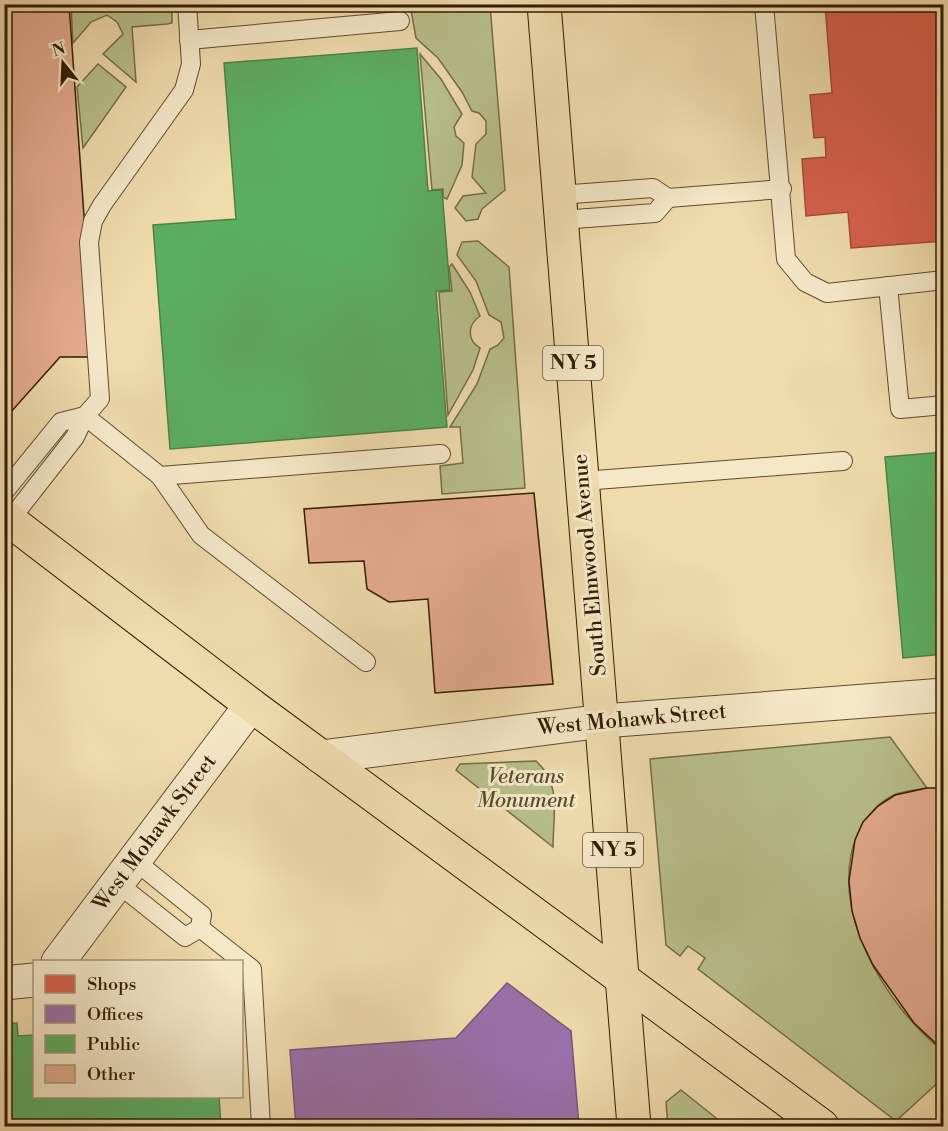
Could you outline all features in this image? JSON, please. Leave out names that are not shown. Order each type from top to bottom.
[{"type":"main road","name":"South Elmwood Avenue","points":[[544,4],[634,1126]]},
{"type":"main road","points":[[6,509],[251,705],[822,1126]]},
{"type":"street","name":"West Mohawk Street","points":[[321,757],[603,721],[944,695]]},
{"type":"street","name":"West Mohawk Street","points":[[60,960],[251,705]]},
{"type":"street","points":[[4,983],[33,980]]},
{"type":"lane","points":[[6,509],[75,437],[85,417],[100,399],[89,242],[93,221],[102,204],[184,90],[191,64],[187,4]]},
{"type":"lane","points":[[764,4],[782,189],[786,259],[804,282],[827,293],[944,280]]},
{"type":"lane","points":[[189,40],[400,21]]},
{"type":"lane","points":[[560,208],[653,188],[668,198],[782,189]]},
{"type":"lane","points":[[560,208],[655,213],[668,198]]},
{"type":"lane","points":[[888,286],[900,409],[944,405]]},
{"type":"lane","points":[[6,509],[61,422],[85,417],[160,476],[201,535],[366,662]]},
{"type":"lane","points":[[160,476],[441,454]]},
{"type":"lane","points":[[583,482],[843,461]]},
{"type":"lane","points":[[126,872],[202,915],[200,928]]},
{"type":"lane","points":[[126,872],[185,937],[200,928]]},
{"type":"lane","points":[[200,928],[241,960]]},
{"type":"lane","points":[[243,962],[252,969],[261,1126]]},
{"type":"green space","points":[[71,5],[172,5],[172,23],[132,27],[136,82],[103,54],[123,34],[117,22],[107,15],[91,22],[73,43]]},
{"type":"green space","points":[[410,5],[490,5],[505,190],[482,209],[478,219],[466,221],[455,208],[463,196],[486,193],[472,177],[476,144],[486,134],[486,121],[479,113],[472,111],[462,92],[438,58],[416,38]]},
{"type":"green space","points":[[420,54],[441,79],[462,114],[454,127],[456,136],[464,143],[462,165],[447,199],[443,197],[443,189],[432,190]]},
{"type":"green space","points":[[98,64],[126,87],[83,148],[77,87]]},
{"type":"green space","points":[[478,241],[509,267],[525,488],[442,494],[440,466],[463,463],[460,427],[450,427],[477,384],[490,349],[504,338],[501,322],[489,315],[476,281],[457,255],[462,242]]},
{"type":"green space","points":[[452,264],[470,292],[480,316],[470,332],[473,341],[480,348],[473,370],[448,415],[439,292],[452,291],[449,267]]},
{"type":"green space","points":[[890,737],[927,788],[896,794],[878,805],[864,822],[858,833],[850,862],[849,892],[855,923],[882,982],[922,1032],[943,1051],[943,1078],[896,1121],[698,969],[705,958],[688,946],[680,956],[666,945],[650,759]]},
{"type":"green space","name":"Veterans Monument","points":[[536,761],[550,780],[553,790],[553,847],[456,770],[460,764]]},
{"type":"green space","points":[[681,1090],[726,1126],[668,1126],[666,1102]]},
{"type":"building: Shops","points":[[825,4],[944,4],[944,241],[851,248],[848,212],[806,216],[802,159],[826,157],[825,137],[814,138],[810,95],[832,93]]},
{"type":"building: Offices","points":[[507,983],[571,1031],[579,1126],[296,1126],[290,1050],[456,1038]]},
{"type":"building: Public","points":[[417,48],[428,191],[442,190],[450,290],[436,291],[447,427],[170,449],[153,225],[236,219],[224,63]]},
{"type":"building: Public","points":[[944,452],[944,654],[903,658],[885,457]]},
{"type":"building: Public","points":[[17,1023],[18,1036],[33,1035],[33,1098],[219,1098],[221,1126],[4,1126],[4,1024]]},
{"type":"building: Other","points":[[4,4],[69,4],[94,357],[60,357],[10,413],[4,408]]},
{"type":"building: Other","points":[[534,493],[553,684],[435,693],[428,599],[389,602],[367,589],[364,561],[309,563],[304,509]]},
{"type":"building: Other","points":[[927,788],[944,788],[944,1051],[914,1023],[873,965],[860,938],[852,911],[849,881],[855,840],[863,822],[878,806],[895,795]]}]
